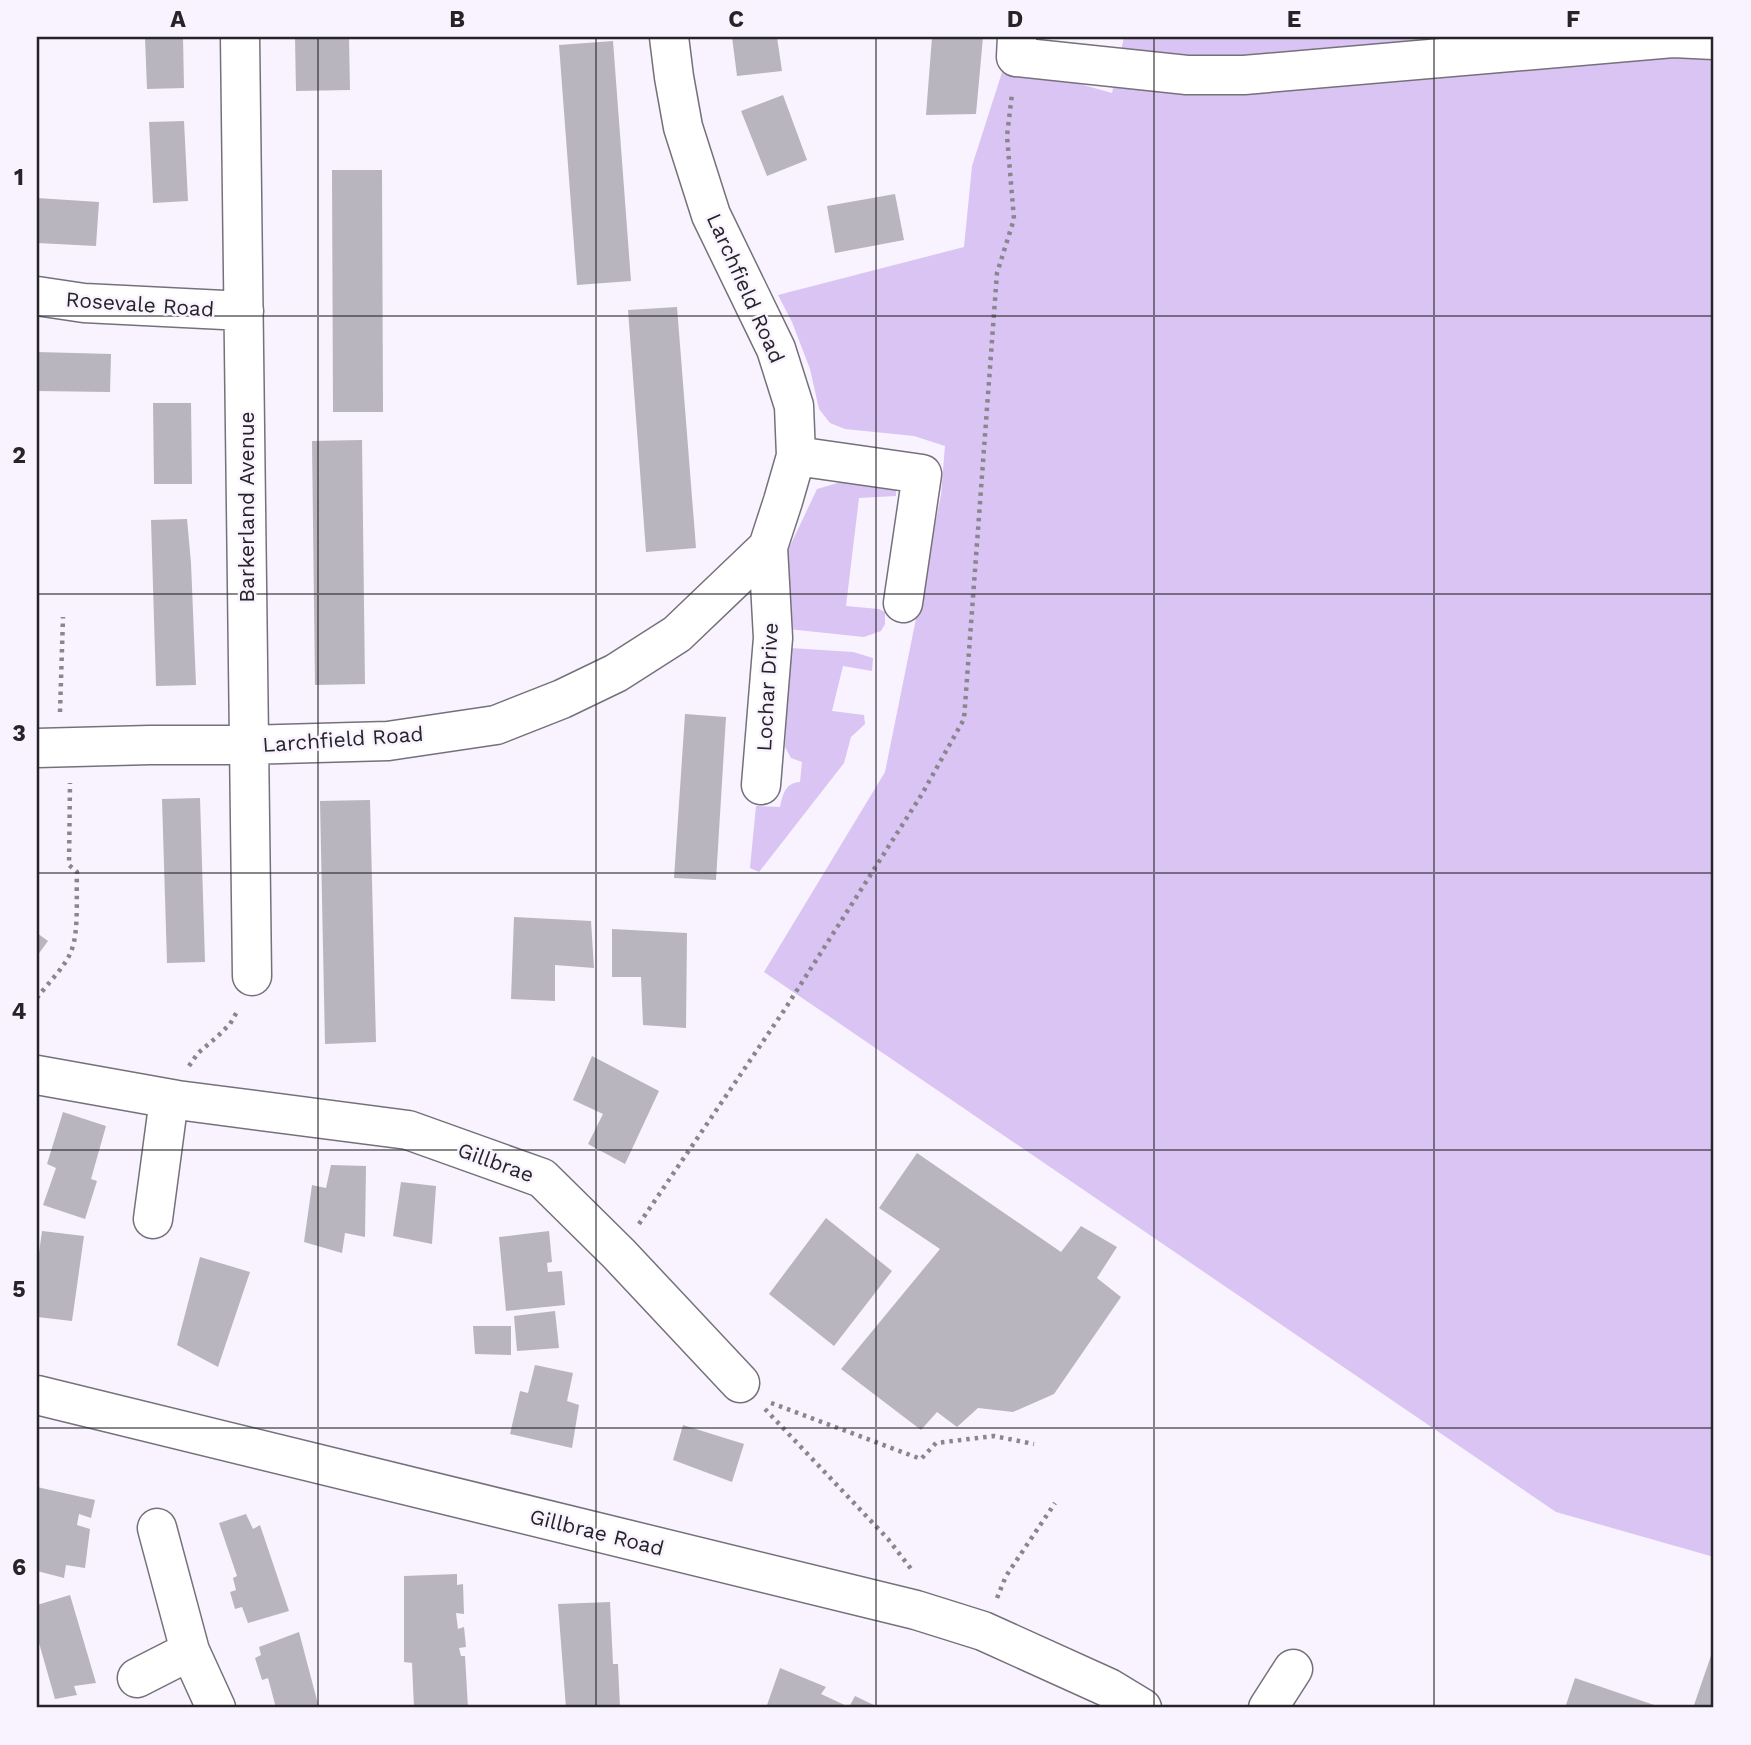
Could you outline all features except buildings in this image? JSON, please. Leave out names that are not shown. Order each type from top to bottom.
[{"type":"street","name":"Barkerland Avenue","points":[[240,37],[252,976]]},
{"type":"street","name":"Larchfield Road","points":[[56,736],[248,745],[388,741],[496,725],[562,699],[616,673],[677,634],[768,547],[796,456],[794,406],[776,349],[711,215],[683,127],[669,37]]},
{"type":"street","points":[[1016,47],[1187,75],[1244,75],[1673,38],[1714,40]]},
{"type":"street","name":"Rosevale Road","points":[[37,296],[85,303],[244,311]]},
{"type":"street","points":[[796,456],[922,474],[903,603]]},
{"type":"street","name":"Lochar Drive","points":[[761,785],[773,638],[768,547]]},
{"type":"street","name":"Gillbrae","points":[[37,1076],[173,1100],[408,1130],[542,1178],[619,1254],[747,1390]]},
{"type":"street","points":[[153,1219],[173,1100]]},
{"type":"street","name":"Gillbrae Road","points":[[37,1395],[916,1610],[983,1632],[1109,1688],[1142,1708]]},
{"type":"street","points":[[157,1528],[190,1651],[216,1708]]},
{"type":"street","points":[[137,1678],[190,1651]]},
{"type":"street","points":[[1268,1708],[1293,1669]]},
{"type":"path","points":[[619,1254],[792,998],[922,794],[964,719],[997,273],[1014,219],[1007,136],[1016,47]]},
{"type":"path","points":[[37,998],[67,959],[75,934],[77,872],[69,865],[56,736],[63,617]]},
{"type":"path","points":[[173,1100],[198,1053],[230,1024],[242,1003],[252,976]]},
{"type":"path","points":[[747,1390],[921,1459],[936,1443],[995,1436],[1034,1444]]},
{"type":"path","points":[[747,1390],[888,1539],[916,1575],[916,1610]]},
{"type":"path","points":[[983,1632],[1006,1576],[1055,1503]]},
{"type":"shaded area","points":[[1124,37],[1714,37],[1714,1557],[1556,1512],[764,972],[885,772],[941,495],[945,446],[914,436],[845,429],[830,423],[819,409],[810,369],[792,322],[778,295],[964,247],[972,166],[1005,63],[1112,93]]},
{"type":"shaded area","points":[[841,482],[896,485],[896,496],[859,498],[846,606],[885,612],[885,624],[881,631],[864,637],[788,629],[781,565],[817,489]]},
{"type":"shaded area","points":[[790,648],[853,652],[873,658],[872,671],[843,666],[832,711],[864,715],[865,724],[851,737],[844,763],[759,872],[750,868],[756,806],[780,807],[788,787],[800,782],[802,762],[791,758],[785,747]]}]
